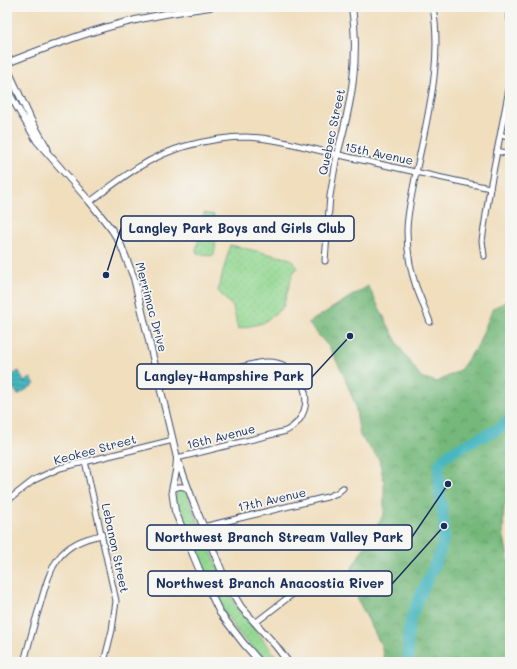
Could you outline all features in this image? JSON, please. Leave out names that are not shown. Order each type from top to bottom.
[{"type":"street","points":[[7,63],[78,37],[122,24],[166,14],[210,7]]},
{"type":"street","name":"Quebec Street","points":[[325,261],[330,196],[337,155],[355,76],[356,44],[352,7]]},
{"type":"street","points":[[430,322],[410,261],[408,240],[409,212],[416,172],[428,120],[436,72],[436,30],[433,7]]},
{"type":"street","points":[[509,10],[510,20]]},
{"type":"street","name":"Merrimac Drive","points":[[7,68],[31,120],[54,159]]},
{"type":"street","points":[[484,256],[482,241],[490,188],[510,84]]},
{"type":"street","name":"Merrimac Drive","points":[[7,90],[37,141],[90,202],[112,230],[120,243],[134,278],[177,458],[203,527],[230,588],[241,606],[288,662]]},
{"type":"street","points":[[501,136],[510,138]]},
{"type":"street","name":"15th Avenue","points":[[90,202],[142,164],[173,150],[203,143],[247,137],[301,145],[337,155],[490,188]]},
{"type":"street","points":[[498,151],[510,154]]},
{"type":"street","name":"16th Avenue","points":[[160,387],[264,362],[275,362],[286,365],[292,369],[300,379],[304,392],[306,404],[300,418],[291,428],[286,431],[177,458]]},
{"type":"street","name":"Keokee Street","points":[[7,501],[16,493],[44,475],[60,468],[173,440]]},
{"type":"street","name":"Merrimac Drive","points":[[177,458],[172,490],[176,511],[199,569],[225,621],[260,662]]},
{"type":"street","name":"Lebanon Street","points":[[85,461],[116,601],[112,630],[104,662]]},
{"type":"street","points":[[172,490],[183,486],[189,491]]},
{"type":"street","name":"17th Avenue","points":[[203,527],[327,497],[337,493],[343,488]]},
{"type":"street","points":[[24,662],[52,566],[63,552],[76,542],[102,535]]},
{"type":"street","points":[[255,623],[307,583]]},
{"type":"green space","points":[[204,213],[214,215],[213,219],[217,225],[214,242],[216,244],[214,254],[211,256],[197,253],[196,251]]},
{"type":"green space","points":[[230,245],[291,259],[298,268],[293,273],[283,307],[263,323],[238,329],[233,307],[218,291]]},
{"type":"green space","points":[[368,286],[400,348],[421,377],[437,382],[460,370],[478,345],[493,308],[510,300],[510,494],[504,508],[503,532],[510,567],[510,662],[385,662],[381,645],[359,602],[350,571],[384,514],[384,482],[379,459],[360,436],[355,404],[342,371],[329,347],[308,323]]},
{"type":"green space","points":[[180,490],[186,492],[235,605],[281,662],[265,662],[239,634],[217,602],[178,511],[175,500],[176,493]]},
{"type":"water","points":[[19,371],[24,382],[31,378],[35,384],[18,395],[7,378]]},
{"type":"waterway","points":[[409,662],[409,626],[419,597],[438,558],[443,541],[444,525],[440,493],[440,462],[451,452],[500,428],[510,418]]},
{"type":"place","name":"Langley Park Boys and Girls Club","points":[[106,275]]},
{"type":"place","name":"Langley-Hampshire Park","points":[[350,336]]},
{"type":"place","name":"Northwest Branch Stream Valley Park","points":[[448,484]]},
{"type":"place","name":"Northwest Branch Anacostia River","points":[[444,526]]}]
